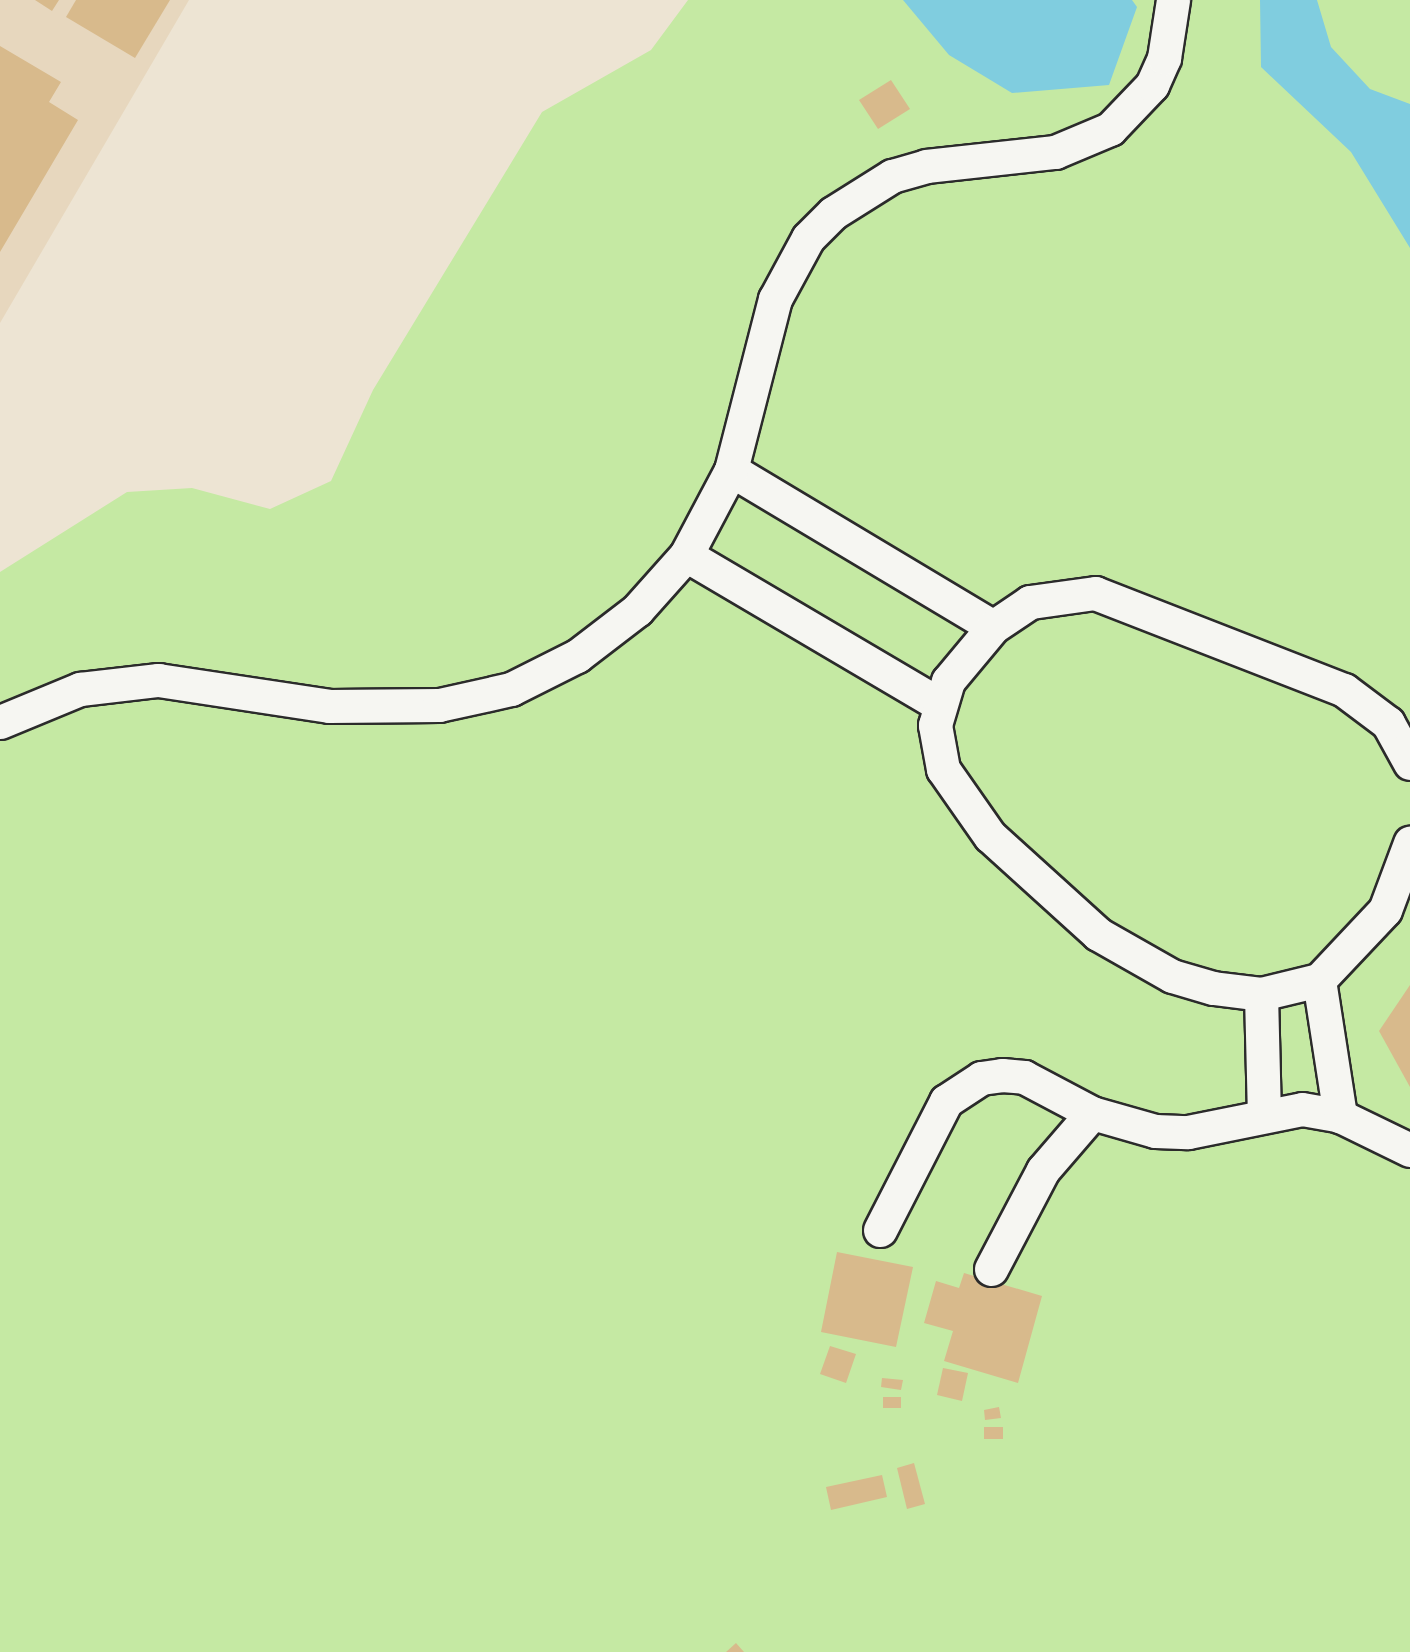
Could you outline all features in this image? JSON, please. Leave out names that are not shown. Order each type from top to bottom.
[{"type":"street","points":[[0,722],[80,689],[158,680],[366,709],[475,699],[511,689],[577,656],[637,610],[686,555],[731,470],[775,299],[808,238],[833,213],[892,176],[926,166],[1055,152],[1110,129],[1152,85],[1164,58],[1172,0]]},
{"type":"street","points":[[731,470],[993,626]]},
{"type":"street","points":[[686,555],[937,703]]},
{"type":"street","points":[[1410,764],[1388,723],[1344,690],[1116,598],[1051,595],[993,626],[962,660],[937,703],[936,748],[964,804],[990,836],[1098,934],[1172,976],[1261,994],[1319,980],[1385,909],[1410,843]]},
{"type":"street","points":[[1319,980],[1340,1116]]},
{"type":"street","points":[[1261,994],[1264,1115]]},
{"type":"street","points":[[880,1230],[934,1119],[962,1087],[981,1078],[1024,1077],[1092,1112],[1133,1126],[1188,1132],[1302,1109],[1340,1116],[1410,1150]]},
{"type":"street","points":[[990,1269],[1043,1170],[1092,1112]]},
{"type":"shaded area","points":[[0,0],[189,0],[0,323]]},
{"type":"green space","points":[[688,0],[1410,0],[1410,1652],[0,1652],[0,572],[127,492],[192,488],[270,509],[331,481],[373,390],[542,112],[651,50]]},
{"type":"water","points":[[903,0],[1132,0],[1137,7],[1109,85],[1012,93],[949,55]]},
{"type":"water","points":[[1260,0],[1317,0],[1331,47],[1370,89],[1410,104],[1410,248],[1351,152],[1261,67]]},
{"type":"building","points":[[35,0],[59,0],[52,11]]},
{"type":"building","points":[[76,0],[170,0],[135,58],[66,17]]},
{"type":"building","points":[[0,46],[61,82],[49,102],[78,120],[0,252]]},
{"type":"building","points":[[891,80],[910,109],[878,129],[859,100]]},
{"type":"building","points":[[1410,985],[1410,1087],[1379,1031]]},
{"type":"building","points":[[837,1252],[913,1267],[896,1347],[821,1332]]},
{"type":"building","points":[[964,1273],[1042,1296],[1018,1383],[944,1361],[953,1331],[924,1323],[936,1281],[959,1288]]},
{"type":"building","points":[[830,1346],[856,1354],[846,1383],[820,1374]]},
{"type":"building","points":[[943,1368],[968,1373],[962,1401],[937,1395]]},
{"type":"building","points":[[882,1378],[903,1380],[901,1390],[881,1387]]},
{"type":"building","points":[[883,1397],[901,1397],[901,1408],[883,1408]]},
{"type":"building","points":[[999,1407],[1001,1418],[985,1420],[984,1410]]},
{"type":"building","points":[[984,1427],[1003,1427],[1003,1439],[984,1439]]},
{"type":"building","points":[[914,1463],[925,1504],[907,1509],[897,1468]]},
{"type":"building","points":[[882,1475],[887,1497],[831,1510],[826,1487]]},
{"type":"building","points":[[736,1643],[744,1652],[726,1652]]}]
